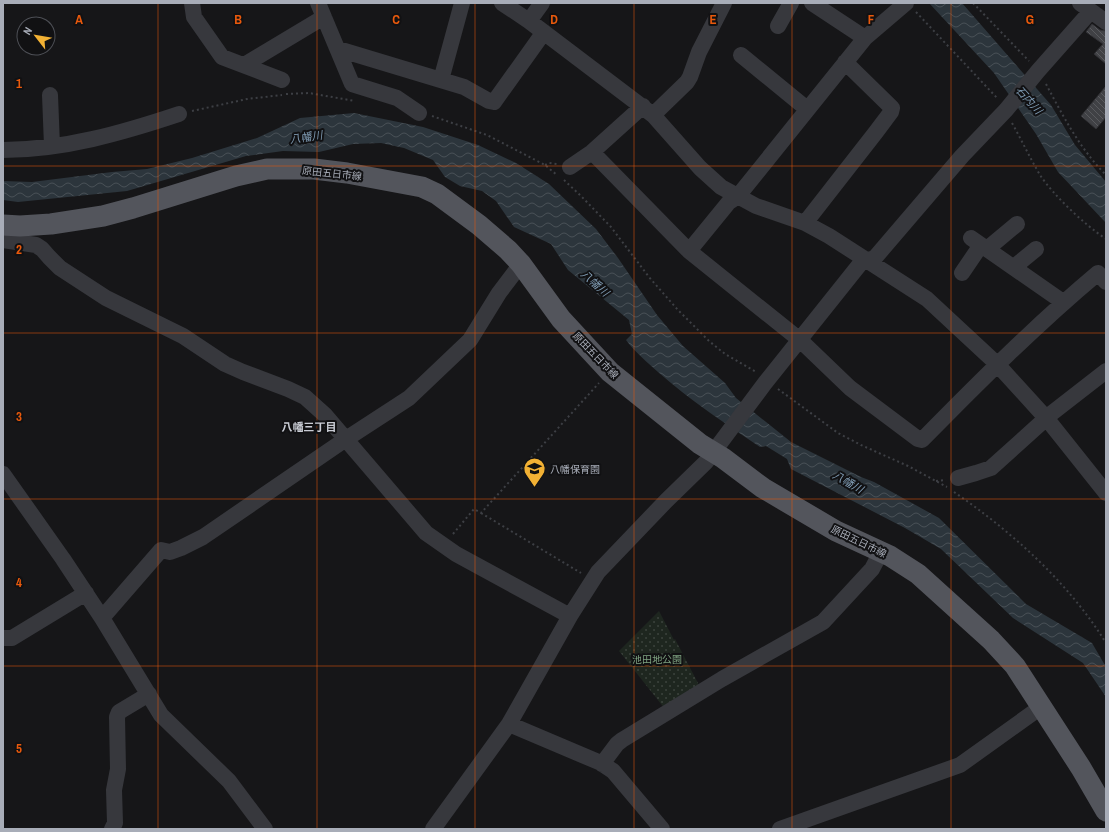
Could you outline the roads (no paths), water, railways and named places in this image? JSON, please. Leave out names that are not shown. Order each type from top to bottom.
[{"type":"main road","name":"原田五日市線","points":[[3,225],[20,226],[51,224],[103,216],[134,208],[236,176],[267,169],[314,169],[422,187],[437,194],[479,225],[508,250],[521,264],[561,319],[610,372],[700,444],[716,450],[763,488],[836,531],[881,552],[918,574],[991,640],[1015,666],[1081,768],[1106,811]]},
{"type":"street","points":[[192,3],[194,17],[222,57],[282,80]]},
{"type":"street","points":[[441,80],[462,3]]},
{"type":"street","points":[[502,3],[529,21],[648,110],[700,168],[721,187],[756,206],[806,223],[829,236],[927,299],[997,364],[1048,419],[1106,493]]},
{"type":"street","points":[[529,21],[542,3]]},
{"type":"street","points":[[570,167],[687,82],[699,52],[724,3]]},
{"type":"street","points":[[778,26],[791,3]]},
{"type":"street","points":[[812,3],[865,38]]},
{"type":"street","points":[[689,251],[729,202],[738,196],[865,38],[908,6]]},
{"type":"street","points":[[864,259],[873,260],[962,156],[1038,71],[1085,7],[1106,22]]},
{"type":"street","points":[[244,66],[321,10],[352,84],[397,98],[419,113]]},
{"type":"street","points":[[338,49],[464,87],[489,101],[494,102],[544,32]]},
{"type":"street","points":[[741,55],[808,110]]},
{"type":"street","points":[[806,223],[891,112],[892,108],[845,62]]},
{"type":"street","points":[[50,95],[52,146]]},
{"type":"street","points":[[3,150],[24,150],[75,143],[114,134],[179,114]]},
{"type":"street","points":[[592,152],[689,251],[800,340],[850,388],[918,440],[922,440],[997,364],[1063,302],[1098,273],[1106,282]]},
{"type":"street","points":[[962,273],[980,244],[1017,224]]},
{"type":"street","points":[[3,240],[36,245],[42,249],[60,268],[106,298],[182,336],[225,364],[305,397],[325,414],[426,533],[456,554],[570,616]]},
{"type":"street","points":[[980,244],[1063,302]]},
{"type":"street","points":[[1014,267],[1036,249]]},
{"type":"street","points":[[433,829],[509,724],[570,616],[598,572],[706,462],[864,259]]},
{"type":"street","points":[[102,618],[161,550],[170,552],[203,538],[409,398],[465,346],[484,319],[499,293],[521,264]]},
{"type":"street","points":[[953,486],[991,468],[1052,414],[1106,371]]},
{"type":"street","points":[[3,474],[86,593],[161,715],[229,781],[265,829]]},
{"type":"street","points":[[602,764],[617,744],[622,740],[722,679],[824,622],[872,568],[881,552]]},
{"type":"street","points":[[3,638],[12,638],[86,593]]},
{"type":"street","points":[[112,829],[115,823],[114,790],[118,768],[117,717],[119,712],[149,694]]},
{"type":"street","points":[[780,829],[960,765],[1041,707]]},
{"type":"street","points":[[509,724],[602,764],[613,771],[662,829]]},
{"type":"water","name":"石内川","points":[[929,3],[962,3],[1051,105],[1075,145],[1106,182],[1106,223],[1058,172],[1036,134],[994,73]]},
{"type":"water","name":"八幡川","points":[[354,113],[423,127],[478,145],[516,163],[549,184],[596,229],[657,315],[683,346],[725,383],[736,398],[791,442],[874,482],[939,518],[1026,604],[1092,643],[1106,667],[1106,697],[1083,663],[1013,618],[941,549],[905,528],[791,469],[787,459],[766,446],[760,447],[682,392],[633,349],[626,340],[632,334],[629,320],[568,270],[551,244],[514,227],[496,201],[482,191],[460,186],[445,177],[433,160],[404,148],[381,143],[353,144],[319,152],[283,151],[246,156],[127,191],[18,202],[3,200],[3,181],[32,182],[147,169],[192,158],[257,138],[300,118]]},
{"type":"place","name":"八幡保育園","points":[[534,488]]},
{"type":"district","name":"八幡三丁目","points":[[309,427]]},
{"type":"park label","name":"池田地公園","points":[[657,659]]}]
